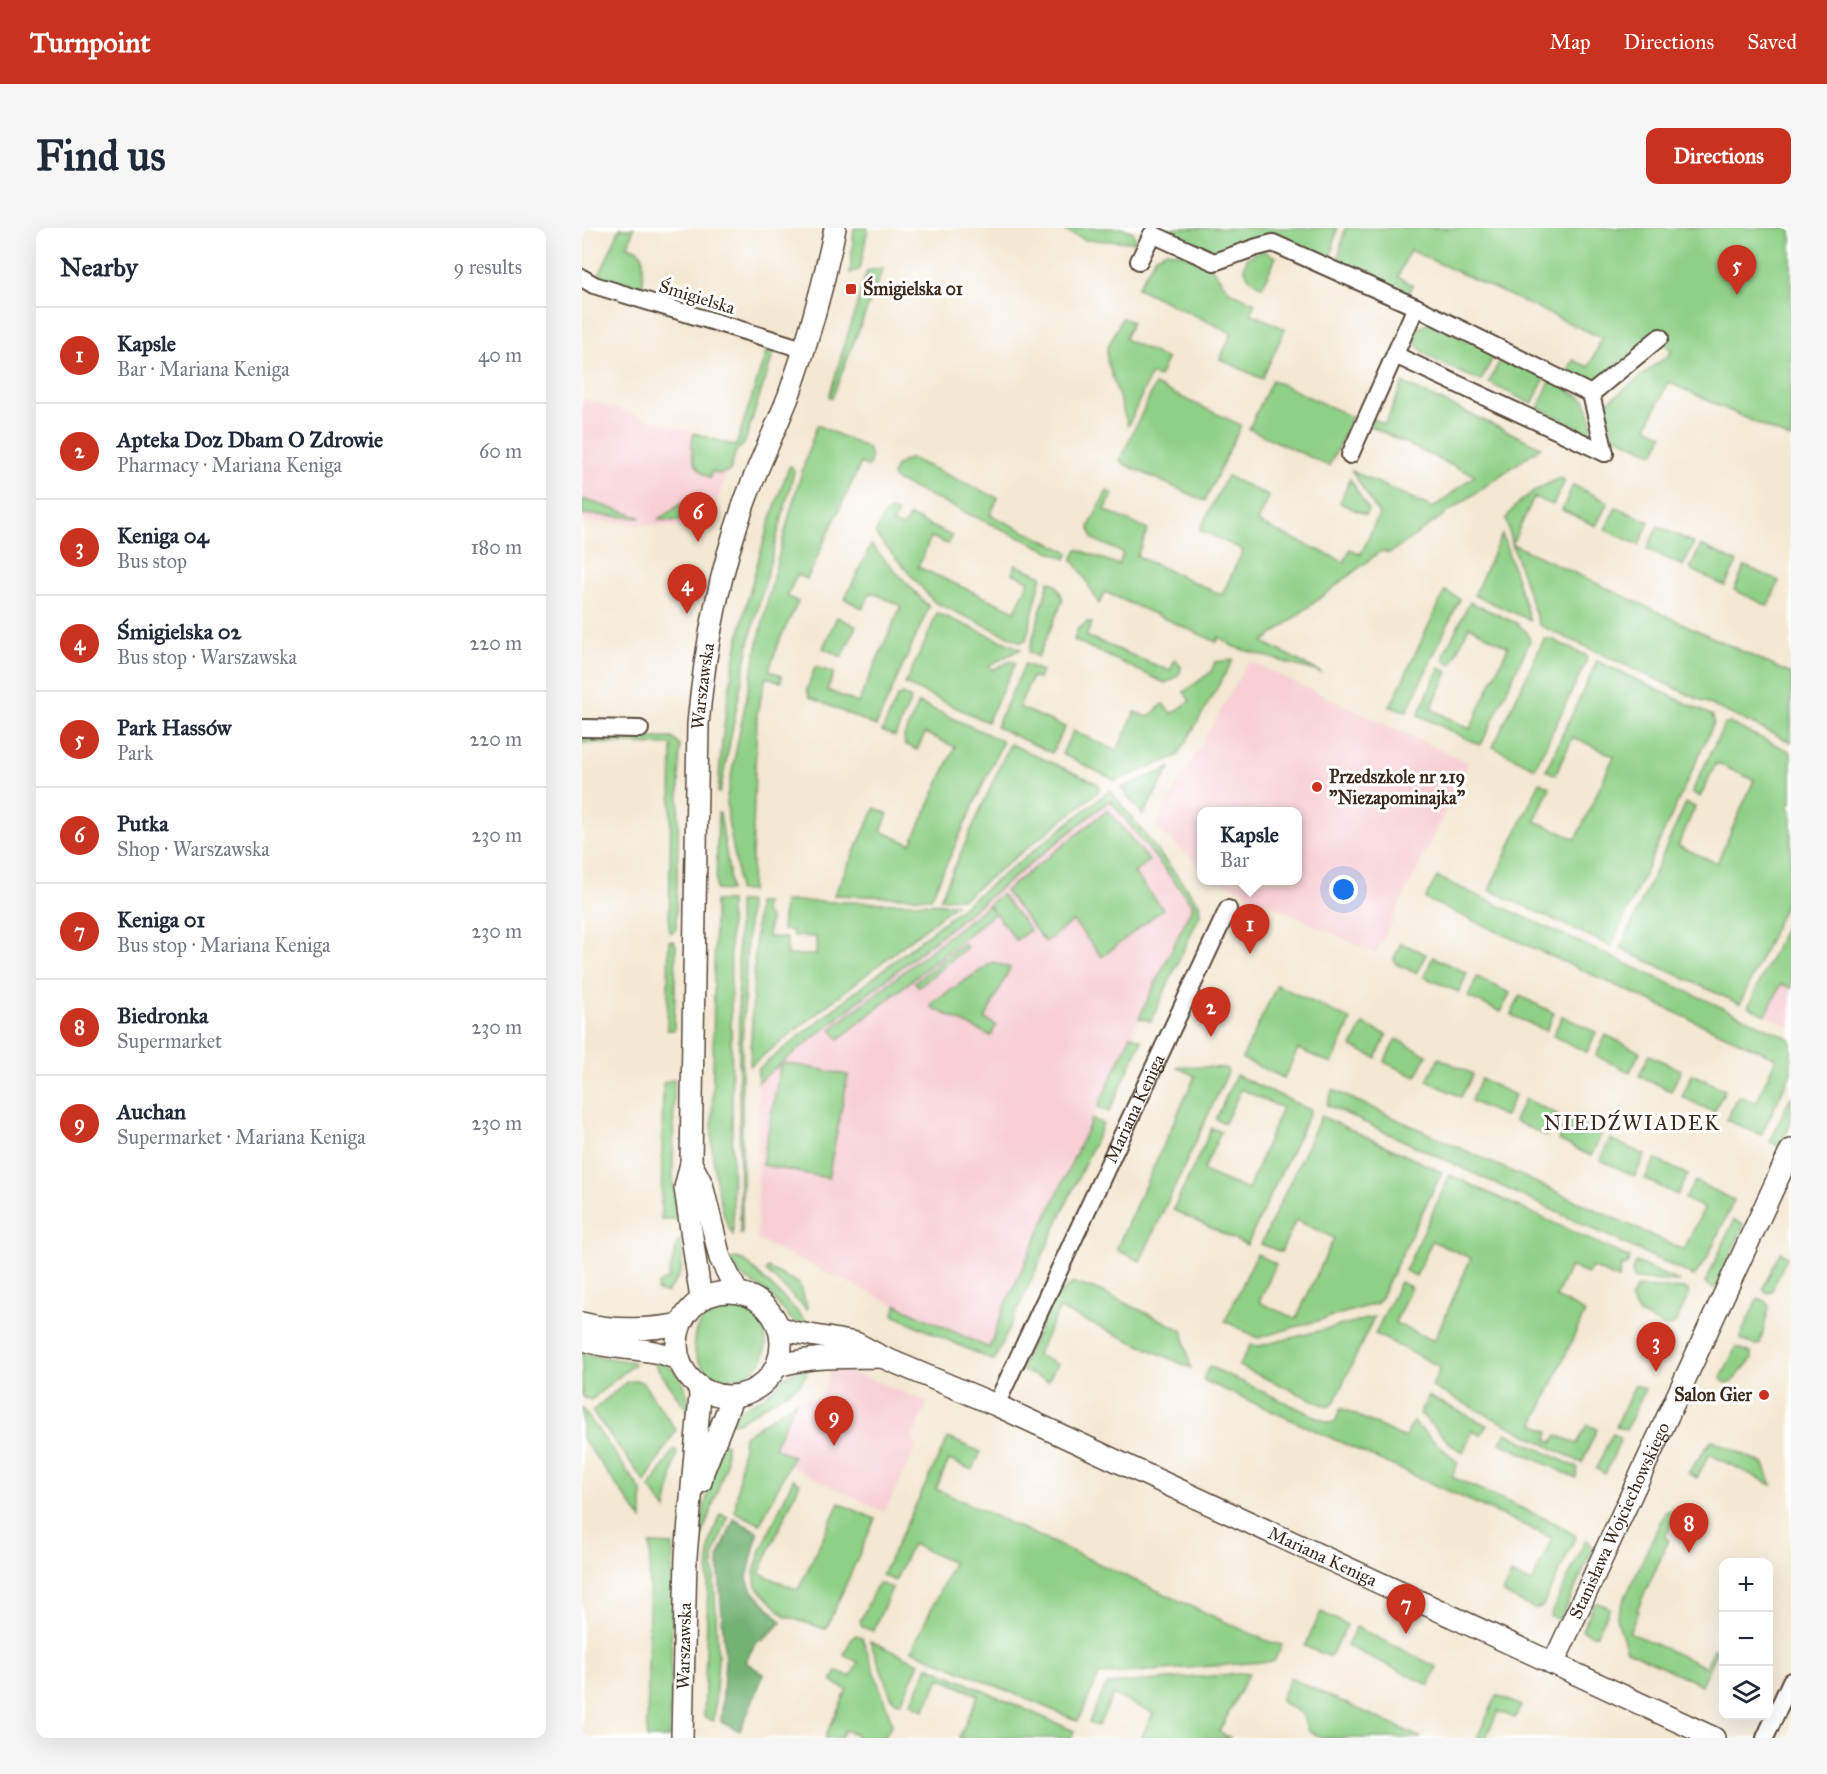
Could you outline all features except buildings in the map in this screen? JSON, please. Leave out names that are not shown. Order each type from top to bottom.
[{"type":"street","name":"Warszawska","points":[[701,1299],[686,1188],[691,1163],[699,724],[704,666],[713,614],[745,501],[789,394],[826,271],[835,228]]},
{"type":"street","points":[[1139,261],[1152,234],[1214,262],[1273,243],[1416,307],[1591,394]]},
{"type":"street","name":"Śmigielska","points":[[582,278],[605,289],[803,349]]},
{"type":"street","points":[[1350,455],[1416,307]]},
{"type":"street","points":[[1591,394],[1660,337]]},
{"type":"street","points":[[1395,355],[1605,453],[1591,394]]},
{"type":"street","points":[[582,728],[640,729]]},
{"type":"street","name":"Mariana Keniga","points":[[996,1405],[1228,909]]},
{"type":"street","name":"Stanisława Wojciechowskiego","points":[[1553,1664],[1791,1150]]},
{"type":"street","name":"Warszawska","points":[[691,1163],[702,1184],[720,1258],[737,1292]]},
{"type":"street","points":[[718,1292],[737,1292],[763,1303],[772,1314],[779,1327],[782,1341],[781,1354],[776,1367],[758,1387],[733,1396],[715,1394],[699,1386],[684,1370],[679,1360],[677,1336],[680,1324],[692,1306],[701,1299],[718,1292]]},
{"type":"street","points":[[582,1323],[628,1328],[680,1324]]},
{"type":"street","name":"Mariana Keniga","points":[[779,1327],[793,1332],[856,1343],[882,1357],[996,1405],[1714,1738]]},
{"type":"street","points":[[582,1339],[601,1345],[667,1354],[679,1360]]},
{"type":"street","name":"Mariana Keniga","points":[[776,1367],[790,1362],[812,1359],[882,1357]]},
{"type":"street","name":"Warszawska","points":[[682,1738],[686,1556],[699,1386]]},
{"type":"street","name":"Warszawska","points":[[686,1556],[703,1472],[733,1396]]},
{"type":"street","points":[[1765,1738],[1791,1681]]},
{"type":"shaded area","points":[[582,398],[736,446],[708,529],[582,521]]},
{"type":"shaded area","name":"Przedszkole nr 219 \"Niezapominajka\"","points":[[1249,661],[1469,763],[1376,954],[1229,885],[1302,885],[1302,807],[1197,807],[1197,864],[1154,826]]},
{"type":"shaded area","points":[[1110,800],[1193,905],[1003,1310],[989,1349],[757,1240],[758,1082]]},
{"type":"shaded area","points":[[1781,983],[1791,988],[1791,1027],[1766,1015]]},
{"type":"shaded area","points":[[830,1369],[857,1374],[928,1402],[913,1436],[917,1447],[884,1512],[789,1466],[793,1457],[774,1447],[796,1401],[820,1396],[827,1384]]},
{"type":"green space","points":[[620,228],[634,228],[628,246],[638,250],[643,256],[643,288],[599,276]]},
{"type":"green space","points":[[854,228],[868,228],[860,269],[850,273]]},
{"type":"green space","points":[[1067,228],[1124,228],[1133,232],[1136,242],[1085,240],[1065,231]]},
{"type":"green space","points":[[1153,228],[1337,228],[1330,263],[1273,237],[1261,237],[1223,252],[1208,253]]},
{"type":"green space","points":[[1345,228],[1791,228],[1791,439],[1668,382],[1647,427],[1663,435],[1654,454],[1614,436],[1604,405],[1672,352],[1658,335],[1591,385],[1568,372],[1573,360],[1589,367],[1602,338],[1410,250],[1398,277],[1413,285],[1408,295],[1337,265]]},
{"type":"green space","points":[[1261,250],[1276,257],[1262,287],[1249,278],[1244,268],[1247,258]]},
{"type":"green space","points":[[1167,251],[1185,254],[1212,268],[1228,290],[1255,303],[1251,313],[1285,329],[1262,379],[1220,359],[1232,333],[1137,288],[1156,256]]},
{"type":"green space","points":[[883,268],[832,398],[829,397],[867,271]]},
{"type":"green space","points":[[1122,318],[1132,322],[1125,339],[1167,359],[1159,377],[1151,374],[1128,426],[1107,360],[1107,349]]},
{"type":"green space","points":[[1430,323],[1495,353],[1481,381],[1437,361],[1422,351],[1415,342],[1415,335],[1418,328]]},
{"type":"green space","points":[[767,350],[774,352],[744,444],[736,451],[730,471],[719,474],[712,471],[710,478],[699,469],[693,459],[694,433],[736,446]]},
{"type":"green space","points":[[1502,356],[1545,377],[1532,404],[1489,383]]},
{"type":"green space","points":[[1551,379],[1586,401],[1592,424],[1589,434],[1538,408]]},
{"type":"green space","points":[[1272,380],[1352,417],[1329,466],[1249,429]]},
{"type":"green space","points":[[1403,383],[1541,447],[1390,553],[1381,551],[1263,642],[1322,673],[1234,647],[1219,637],[1217,642],[1105,592],[1099,604],[1072,560],[1077,549],[1119,565],[1123,553],[1093,539],[1089,527],[1107,491],[1113,494],[1105,510],[1148,530],[1137,556],[1222,595],[1243,550],[1200,530],[1227,476],[1269,496],[1257,522],[1344,562],[1350,549],[1361,554],[1379,514],[1352,471],[1433,508],[1475,475],[1370,426],[1371,418],[1385,424]]},
{"type":"green space","points":[[1155,385],[1241,425],[1205,501],[1126,465],[1120,460]]},
{"type":"green space","points":[[817,425],[868,448],[871,458],[869,467],[861,463],[807,579],[797,575],[787,596],[798,602],[780,639],[769,670],[782,676],[781,682],[766,677],[757,713],[751,891],[738,891],[727,797],[755,656],[777,563]]},
{"type":"green space","points":[[910,458],[998,498],[990,515],[1069,552],[1066,559],[895,480],[892,476],[896,466]]},
{"type":"green space","points":[[791,466],[794,471],[792,480],[750,638],[720,793],[718,793],[726,710],[741,628],[762,546]]},
{"type":"green space","points":[[1560,478],[1565,481],[1553,505],[1534,497],[1512,544],[1506,519],[1516,505],[1537,490]]},
{"type":"green space","points":[[1350,479],[1368,509],[1366,515],[1340,503]]},
{"type":"green space","points":[[1573,485],[1608,502],[1596,526],[1562,510]]},
{"type":"green space","points":[[691,498],[705,502],[699,522],[659,520],[659,518]]},
{"type":"green space","points":[[582,499],[640,517],[640,518],[582,514]]},
{"type":"green space","points":[[1616,507],[1649,522],[1639,545],[1605,530]]},
{"type":"green space","points":[[891,510],[898,513],[893,523],[903,527],[910,516],[952,536],[948,544],[931,537],[918,567],[1015,611],[1029,581],[1012,573],[1016,565],[1042,576],[1026,640],[1021,642],[934,602],[875,534],[885,513]]},
{"type":"green space","points":[[1658,526],[1694,543],[1683,566],[1647,549]]},
{"type":"green space","points":[[1502,534],[1530,620],[1474,595]]},
{"type":"green space","points":[[1512,544],[1791,674],[1791,742],[1539,625]]},
{"type":"green space","points":[[871,545],[929,607],[876,726],[809,697],[807,689],[815,667],[834,673],[827,690],[858,703],[901,606],[871,592],[863,609],[845,599]]},
{"type":"green space","points":[[1701,545],[1737,562],[1725,586],[1690,569]]},
{"type":"green space","points":[[1745,566],[1779,581],[1768,606],[1734,590]]},
{"type":"green space","points":[[1049,581],[1057,586],[1063,600],[1038,657],[1029,652]]},
{"type":"green space","points":[[1445,591],[1460,599],[1407,711],[1390,707]]},
{"type":"green space","points":[[1470,602],[1516,623],[1527,632],[1530,641],[1482,743],[1479,745],[1418,715],[1439,668],[1448,672],[1431,709],[1470,729],[1508,647],[1469,626],[1452,664],[1445,661],[1444,654]]},
{"type":"green space","points":[[937,613],[1021,649],[990,665],[992,670],[1011,661],[1016,663],[987,722],[905,684]]},
{"type":"green space","points":[[837,617],[856,626],[842,657],[823,648]]},
{"type":"green space","points":[[1087,622],[1092,623],[1086,636],[1170,671],[1175,659],[1181,667],[1180,673],[1165,683],[1074,640],[1077,630]]},
{"type":"green space","points":[[1544,639],[1551,639],[1587,656],[1535,768],[1493,747]]},
{"type":"green space","points":[[1233,660],[1178,756],[1116,781],[1062,754],[1073,731],[1117,751],[1135,712],[1148,717],[1163,704],[1172,714],[1190,701],[1184,692],[1211,672],[1215,662]]},
{"type":"green space","points":[[1597,661],[1713,716],[1714,723],[1611,946],[1489,890],[1540,782],[1550,787],[1535,821],[1576,839],[1614,756],[1573,737],[1555,775],[1546,770]]},
{"type":"green space","points":[[1025,664],[1042,671],[1039,679],[1032,677],[1019,707],[1065,727],[1052,753],[996,727]]},
{"type":"green space","points":[[903,694],[911,699],[895,736],[882,731],[898,696]]},
{"type":"green space","points":[[919,703],[1003,741],[931,898],[834,895],[875,808],[888,814],[881,831],[911,844],[955,747],[925,733],[917,750],[905,744],[904,736]]},
{"type":"green space","points":[[1729,723],[1791,752],[1791,802],[1788,808],[1791,810],[1791,892],[1740,1004],[1621,947],[1686,803],[1695,807],[1678,846],[1717,863],[1754,780],[1716,763],[1700,797],[1692,792],[1724,725]]},
{"type":"green space","points":[[582,738],[672,738],[680,745],[676,929],[673,932],[669,932],[672,745],[582,743]]},
{"type":"green space","points":[[1010,744],[1099,784],[1099,791],[964,898],[940,899]]},
{"type":"green space","points":[[1170,768],[1143,815],[1121,788]]},
{"type":"green space","points":[[1110,790],[1199,904],[1200,914],[1151,1021],[1139,1018],[1193,905],[1110,800],[758,1082],[758,1069]]},
{"type":"green space","points":[[1108,810],[1149,861],[1134,873],[1163,909],[1102,957],[1073,921],[1045,942],[1005,891]]},
{"type":"green space","points":[[718,813],[720,813],[730,891],[716,890]]},
{"type":"green space","points":[[1437,877],[1791,1039],[1791,1073],[1761,1135],[1726,1120],[1739,1096],[1756,1103],[1776,1058],[1425,899]]},
{"type":"green space","points":[[1001,894],[1030,930],[1016,940],[995,913],[839,1039],[831,1029],[988,905],[993,911],[989,904]]},
{"type":"green space","points":[[715,901],[730,901],[733,1235],[721,1204],[712,1147]]},
{"type":"green space","points":[[784,901],[956,904],[750,1066],[757,903],[765,903],[764,913],[770,918],[768,937],[787,938],[787,955],[816,955],[816,937],[793,936],[793,931],[782,930]]},
{"type":"green space","points":[[738,902],[749,902],[742,1047],[742,1234],[740,1234]]},
{"type":"green space","points":[[1791,915],[1791,988],[1781,984],[1766,1015],[1748,1007]]},
{"type":"green space","points":[[669,941],[674,941],[676,945],[674,1030],[667,1030]]},
{"type":"green space","points":[[963,943],[967,947],[919,987],[915,982]]},
{"type":"green space","points":[[1401,943],[1426,954],[1416,973],[1396,964],[1394,959]]},
{"type":"green space","points":[[1433,957],[1467,973],[1459,992],[1424,977]]},
{"type":"green space","points":[[993,962],[1010,968],[985,1019],[996,1025],[991,1036],[931,1007],[934,1001]]},
{"type":"green space","points":[[1477,977],[1510,993],[1501,1012],[1468,997]]},
{"type":"green space","points":[[1277,985],[1351,1020],[1332,1064],[1298,1049],[1284,1078],[1242,1059]]},
{"type":"green space","points":[[1520,996],[1554,1013],[1546,1031],[1511,1015]]},
{"type":"green space","points":[[1562,1016],[1596,1032],[1587,1052],[1553,1036]]},
{"type":"green space","points":[[1363,1024],[1387,1035],[1376,1058],[1352,1047]]},
{"type":"green space","points":[[1131,1035],[1142,1040],[1109,1112],[1098,1107]]},
{"type":"green space","points":[[1606,1035],[1640,1052],[1630,1072],[1596,1056]]},
{"type":"green space","points":[[1396,1039],[1427,1055],[1416,1077],[1384,1062]]},
{"type":"green space","points":[[1649,1055],[1681,1070],[1671,1091],[1639,1076]]},
{"type":"green space","points":[[1439,1058],[1473,1074],[1461,1097],[1427,1081]]},
{"type":"green space","points":[[786,1063],[848,1075],[828,1178],[762,1165],[780,1067]]},
{"type":"green space","points":[[1178,1066],[1226,1068],[1228,1072],[1140,1261],[1117,1250],[1117,1247],[1195,1076]]},
{"type":"green space","points":[[1692,1074],[1725,1090],[1714,1112],[1682,1097]]},
{"type":"green space","points":[[1236,1075],[1311,1110],[1247,1245],[1173,1210],[1212,1128],[1221,1132],[1203,1171],[1248,1190],[1282,1108],[1241,1089],[1225,1123],[1216,1119]]},
{"type":"green space","points":[[674,1079],[673,1183],[676,1219],[661,1219],[663,1083]]},
{"type":"green space","points":[[1481,1079],[1515,1095],[1505,1117],[1471,1101]]},
{"type":"green space","points":[[1333,1090],[1684,1250],[1704,1208],[1685,1199],[1695,1181],[1734,1200],[1706,1260],[1694,1276],[1327,1105]]},
{"type":"green space","points":[[1791,1096],[1791,1123],[1780,1147],[1770,1142]]},
{"type":"green space","points":[[1525,1099],[1557,1114],[1547,1136],[1514,1121]]},
{"type":"green space","points":[[1321,1116],[1442,1172],[1378,1303],[1258,1338],[1225,1321],[1257,1254],[1276,1264],[1259,1302],[1296,1319],[1334,1238],[1296,1220],[1281,1252],[1261,1244]]},
{"type":"green space","points":[[1092,1119],[1103,1124],[994,1361],[893,1315],[897,1305],[989,1348],[1003,1310]]},
{"type":"green space","points":[[1568,1119],[1601,1135],[1591,1156],[1558,1140]]},
{"type":"green space","points":[[1610,1139],[1645,1155],[1635,1176],[1600,1160]]},
{"type":"green space","points":[[1655,1159],[1688,1175],[1677,1195],[1645,1179]]},
{"type":"green space","points":[[1450,1175],[1630,1258],[1626,1266],[1622,1265],[1618,1279],[1592,1267],[1587,1274],[1570,1266],[1556,1297],[1585,1312],[1534,1424],[1549,1432],[1547,1439],[1553,1442],[1557,1435],[1577,1444],[1587,1425],[1597,1429],[1582,1463],[1432,1387],[1440,1367],[1375,1334],[1400,1282],[1411,1287],[1395,1323],[1434,1341],[1471,1258],[1432,1241],[1416,1276],[1405,1271]]},
{"type":"green space","points":[[1734,1220],[1744,1225],[1715,1289],[1705,1284]]},
{"type":"green space","points":[[681,1240],[680,1274],[666,1293],[657,1291],[658,1284],[668,1279],[678,1241]]},
{"type":"green space","points":[[1781,1252],[1787,1257],[1771,1292],[1766,1293],[1763,1288]]},
{"type":"green space","points":[[736,1258],[745,1261],[811,1327],[791,1319],[769,1294],[740,1275],[730,1260]]},
{"type":"green space","points":[[1636,1262],[1679,1282],[1634,1279],[1632,1270]]},
{"type":"green space","points":[[768,1268],[798,1283],[807,1310],[766,1271]]},
{"type":"green space","points":[[1073,1283],[1098,1290],[1182,1330],[1191,1368],[1059,1309],[1037,1355],[1057,1364],[1048,1381],[1021,1370],[1025,1357],[1055,1298]]},
{"type":"green space","points":[[1637,1287],[1687,1289],[1689,1294],[1675,1324],[1666,1327],[1639,1314],[1630,1299]]},
{"type":"green space","points":[[1757,1300],[1767,1302],[1769,1307],[1760,1344],[1754,1345],[1740,1337]]},
{"type":"green space","points":[[730,1307],[750,1313],[760,1323],[766,1343],[760,1363],[750,1373],[730,1379],[710,1373],[700,1363],[694,1343],[700,1323],[710,1313]]},
{"type":"green space","points":[[1374,1317],[1334,1403],[1328,1407],[1239,1366],[1251,1344],[1259,1346]]},
{"type":"green space","points":[[1736,1347],[1751,1353],[1752,1359],[1731,1383],[1724,1382],[1721,1378]]},
{"type":"green space","points":[[582,1354],[634,1364],[591,1400],[582,1395]]},
{"type":"green space","points":[[651,1359],[670,1367],[679,1376],[687,1394],[689,1413]]},
{"type":"green space","points":[[1209,1366],[1329,1423],[1335,1422],[1341,1408],[1405,1438],[1413,1422],[1458,1463],[1452,1477],[1555,1523],[1576,1536],[1542,1607],[1534,1609],[1503,1593],[1511,1574],[1532,1583],[1552,1538],[1203,1380]]},
{"type":"green space","points":[[808,1368],[799,1385],[738,1422],[729,1423],[737,1411],[765,1396],[784,1377]]},
{"type":"green space","points":[[637,1380],[643,1383],[676,1430],[645,1482],[592,1411],[627,1382]]},
{"type":"green space","points":[[1635,1385],[1645,1389],[1626,1430],[1616,1426]]},
{"type":"green space","points":[[1428,1396],[1487,1425],[1481,1435],[1472,1431],[1463,1452],[1454,1447],[1420,1413]]},
{"type":"green space","points":[[796,1401],[774,1447],[793,1457],[760,1524],[735,1512],[744,1436]]},
{"type":"green space","points":[[582,1408],[642,1492],[642,1520],[582,1438]]},
{"type":"green space","points":[[1506,1433],[1578,1468],[1576,1478],[1500,1443]]},
{"type":"green space","points":[[1612,1434],[1621,1439],[1605,1474],[1596,1469]]},
{"type":"green space","points":[[948,1438],[981,1452],[972,1470],[949,1460],[936,1489],[1267,1641],[1282,1645],[1274,1661],[1099,1675],[1078,1721],[912,1650],[953,1563],[912,1544],[895,1581],[882,1575]]},
{"type":"green space","points":[[1712,1440],[1764,1464],[1772,1485],[1709,1454],[1697,1478],[1688,1473]]},
{"type":"green space","points":[[721,1442],[726,1444],[726,1465],[701,1540],[696,1540]]},
{"type":"green space","points":[[674,1449],[677,1451],[666,1510],[650,1488]]},
{"type":"green space","points":[[793,1479],[800,1483],[759,1573],[798,1590],[839,1503],[875,1519],[826,1629],[785,1616],[756,1586],[754,1572],[760,1553]]},
{"type":"green space","points":[[1679,1507],[1665,1538],[1669,1540],[1629,1632],[1705,1667],[1713,1649],[1717,1650],[1701,1685],[1627,1650],[1616,1617],[1665,1512]]},
{"type":"green space","points":[[720,1514],[728,1517],[713,1558],[718,1659],[714,1721],[704,1717],[709,1552]]},
{"type":"green space","points":[[734,1519],[758,1532],[747,1578],[751,1589],[782,1622],[763,1640],[757,1641],[745,1662],[764,1674],[740,1731],[721,1722],[725,1659],[718,1558]]},
{"type":"green space","points":[[1586,1539],[1592,1546],[1592,1552],[1560,1620],[1550,1616]]},
{"type":"green space","points":[[650,1544],[673,1545],[670,1738],[647,1738]]},
{"type":"green space","points":[[878,1583],[892,1588],[873,1631],[862,1627],[860,1621]]},
{"type":"green space","points":[[1598,1603],[1610,1608],[1597,1634],[1593,1635],[1582,1630],[1594,1604]]},
{"type":"green space","points":[[1321,1612],[1347,1625],[1330,1657],[1305,1646]]},
{"type":"green space","points":[[1356,1627],[1437,1667],[1429,1685],[1347,1646]]},
{"type":"green space","points":[[856,1635],[862,1637],[892,1723],[884,1738],[856,1738],[857,1735],[845,1730],[841,1738],[825,1738],[847,1690],[832,1682],[837,1671],[851,1677],[858,1662],[844,1655],[852,1638]]},
{"type":"green space","points":[[870,1641],[919,1663],[901,1703],[892,1699]]},
{"type":"green space","points":[[928,1666],[1074,1731],[1071,1738],[959,1738],[978,1695],[940,1678],[924,1710],[911,1704]]},
{"type":"green space","points":[[1249,1673],[1219,1732],[1231,1738],[1141,1738],[1153,1713],[1113,1695],[1098,1726],[1089,1722],[1107,1684]]},
{"type":"green space","points":[[1290,1678],[1422,1738],[1323,1738],[1308,1731],[1302,1714],[1280,1701]]},
{"type":"green space","points":[[1497,1695],[1521,1706],[1515,1718],[1498,1711],[1486,1738],[1477,1738]]},
{"type":"place","name":"Śmigielska 01","points":[[851,289]]},
{"type":"place","name":"Park Hassów","points":[[1737,295]]},
{"type":"place","name":"Putka","points":[[698,542]]},
{"type":"place","name":"Śmigielska 02","points":[[687,614]]},
{"type":"place","name":"Przedszkole nr 219 \"Niezapominajka\"","points":[[1317,787]]},
{"type":"place","name":"Kapsle","points":[[1250,954]]},
{"type":"place","name":"Apteka Doz Dbam O Zdrowie","points":[[1211,1037]]},
{"type":"place","name":"Keniga 04","points":[[1656,1372]]},
{"type":"place","name":"Salon Gier","points":[[1764,1395]]},
{"type":"place","name":"Auchan","points":[[834,1446]]},
{"type":"place","name":"Biedronka","points":[[1689,1553]]},
{"type":"place","name":"Keniga 01","points":[[1406,1634]]},
{"type":"district","name":"NIEDŹWIADEK","points":[[1632,1123]]}]
